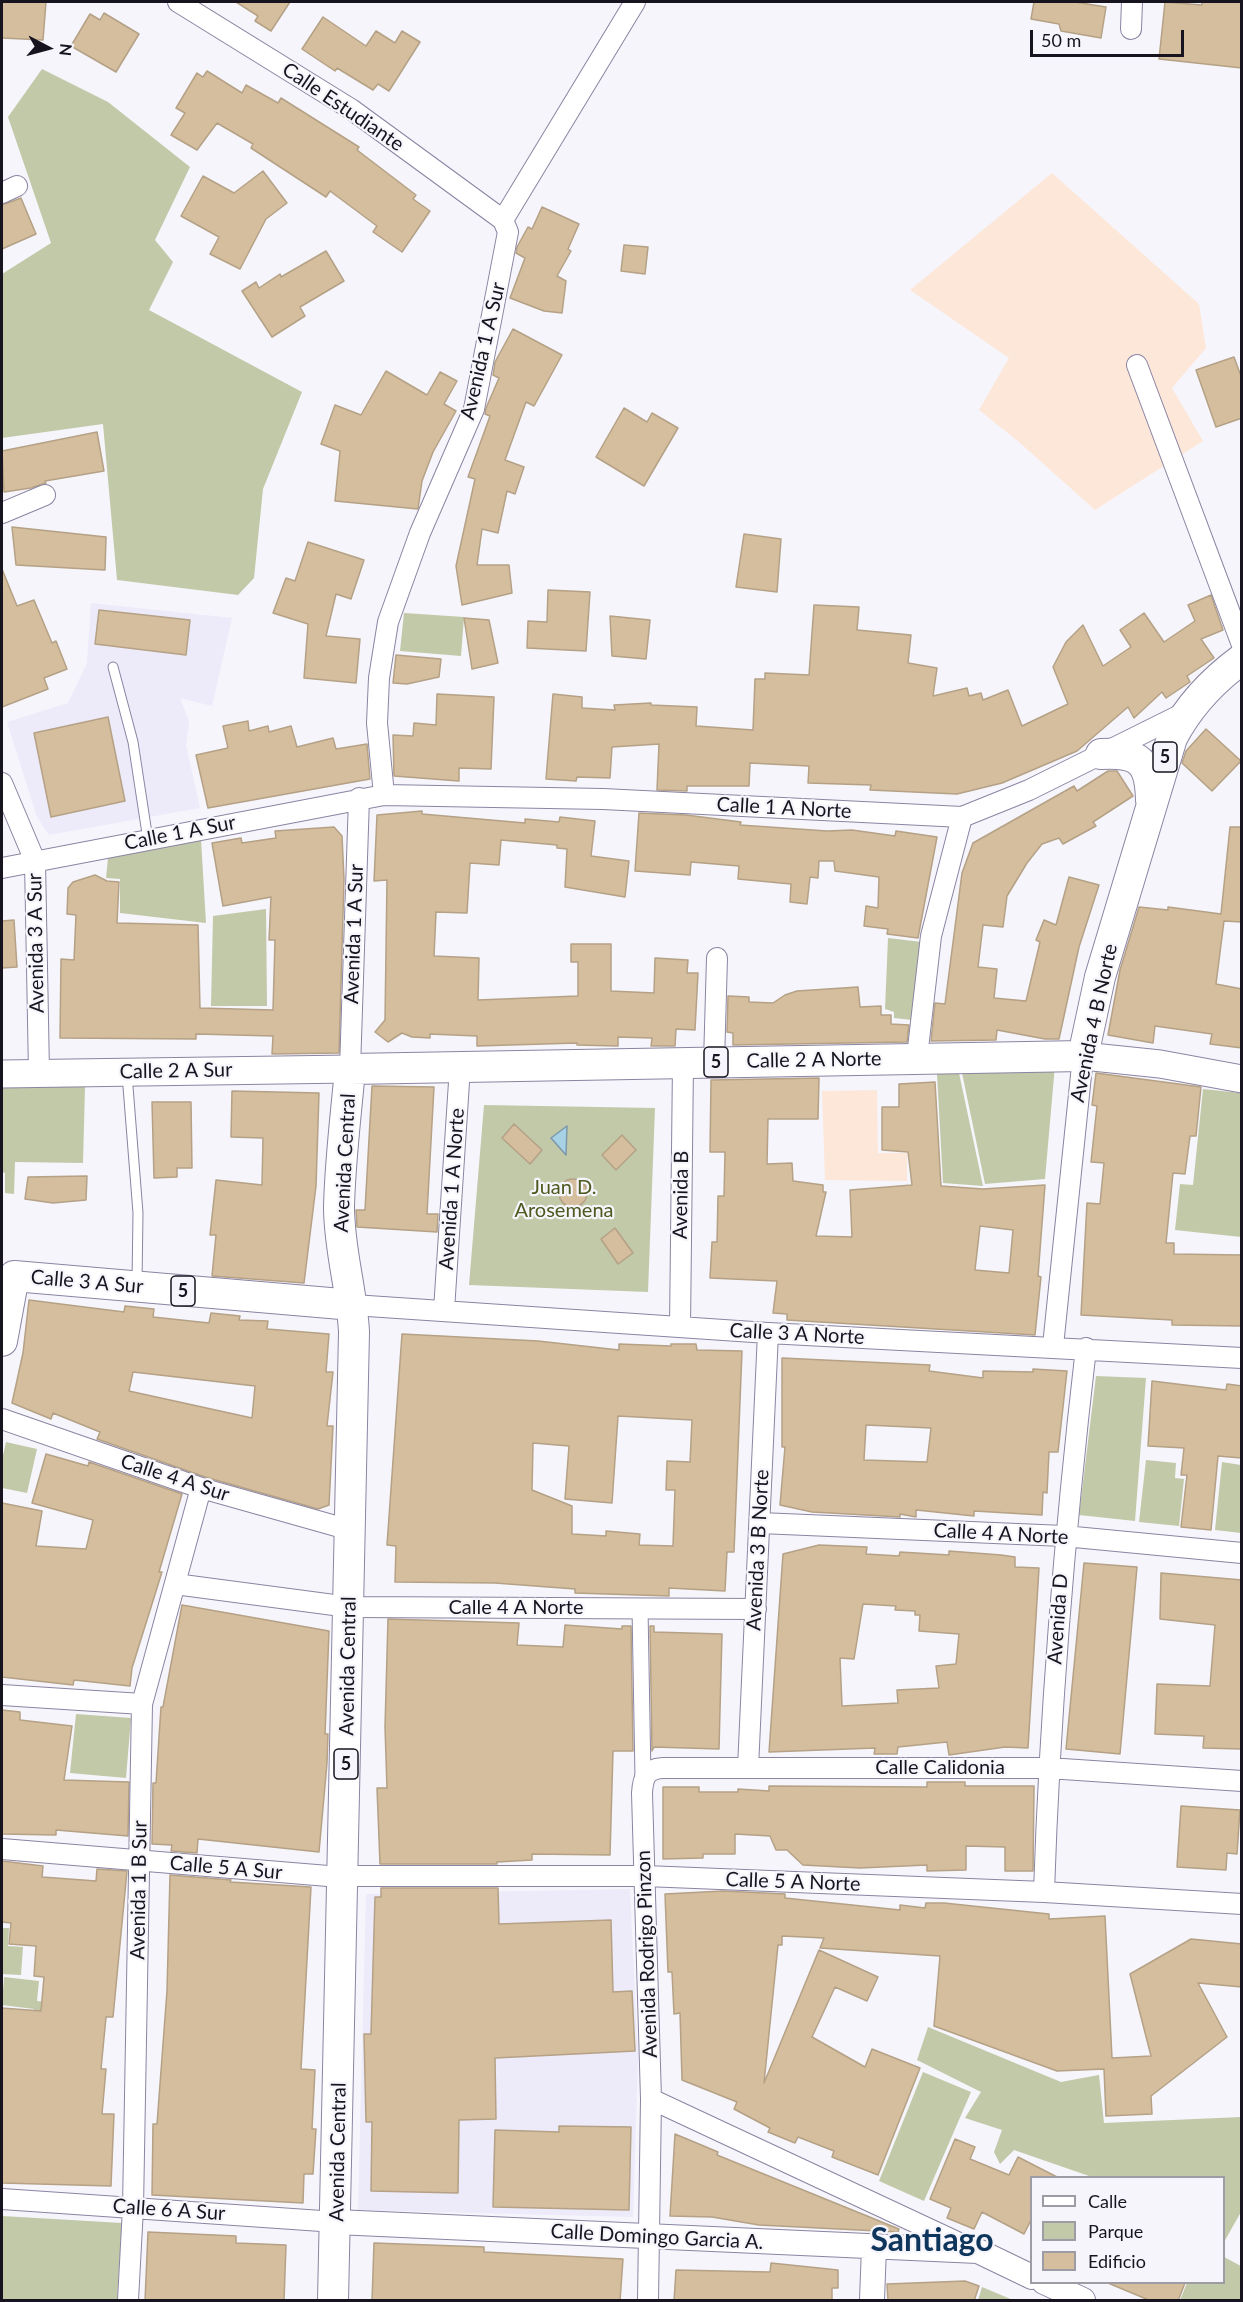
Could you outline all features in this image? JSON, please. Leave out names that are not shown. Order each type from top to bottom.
[{"type":"main road","name":"5","points":[[1186,712],[1218,677],[1242,659]]},
{"type":"main road","name":"Avenida 4 B Norte","points":[[1083,1056],[1100,977],[1151,806],[1172,738],[1186,712]]},
{"type":"main road","points":[[1101,754],[1131,755],[1139,760],[1147,769],[1151,784],[1151,806]]},
{"type":"main road","name":"Calle 2 A Norte","points":[[350,1069],[917,1057],[1083,1056],[1160,1064],[1242,1079]]},
{"type":"main road","name":"Calle 2 A Sur","points":[[2,1074],[350,1069]]},
{"type":"main road","name":"Avenida Central","points":[[333,2301],[350,1530],[347,1312],[339,1208],[350,1069]]},
{"type":"main road","name":"5","points":[[2,1341],[8,1276]]},
{"type":"main road","name":"Calle 3 A Sur","points":[[8,1276],[137,1287],[347,1312]]},
{"type":"street","name":"Calle Estudiante","points":[[178,2],[351,109],[503,220]]},
{"type":"street","points":[[503,220],[635,2]]},
{"type":"street","points":[[1131,29],[1132,2]]},
{"type":"street","name":"Avenida 1 A Sur","points":[[384,795],[377,723],[379,678],[388,622],[420,533],[474,409],[508,232],[503,220]]},
{"type":"street","points":[[1137,365],[1242,645]]},
{"type":"street","points":[[2,513],[45,495]]},
{"type":"street","name":"Calle 1 A Norte","points":[[359,798],[384,795],[603,799],[962,817],[1029,790],[1186,712]]},
{"type":"street","name":"Avenida 3 A Sur","points":[[2,783],[34,861],[39,1073]]},
{"type":"street","name":"Avenida 1 A Sur","points":[[350,1069],[359,798]]},
{"type":"street","name":"Calle 1 A Sur","points":[[2,868],[359,798]]},
{"type":"street","points":[[917,1057],[931,936],[962,817]]},
{"type":"street","points":[[714,1062],[717,958]]},
{"type":"street","name":"Avenida 4 B Norte","points":[[1053,1346],[1083,1056]]},
{"type":"street","name":"Avenida B","points":[[680,1327],[683,1063]]},
{"type":"street","name":"Avenida 1 A Norte","points":[[444,1310],[460,1067]]},
{"type":"street","name":"Calle 3 A Norte","points":[[347,1312],[444,1310],[768,1333],[1053,1346],[1242,1358]]},
{"type":"street","name":"Avenida 3 B Norte","points":[[748,1768],[768,1333]]},
{"type":"street","name":"Avenida D","points":[[1044,1892],[1048,1768],[1064,1536],[1086,1348]]},
{"type":"street","name":"Calle 4 A Sur","points":[[2,1419],[201,1488],[350,1530]]},
{"type":"street","name":"Avenida 1 B Sur","points":[[128,2301],[134,2208],[142,1704],[201,1488]]},
{"type":"street","name":"Calle 4 A Norte","points":[[760,1523],[1064,1536],[1242,1553]]},
{"type":"street","points":[[175,1584],[349,1607]]},
{"type":"street","name":"Calle 4 A Norte","points":[[349,1607],[756,1609]]},
{"type":"street","name":"Avenida Rodrigo Pinzon","points":[[640,1608],[651,2099],[648,2301]]},
{"type":"street","points":[[2,1695],[142,1704]]},
{"type":"street","name":"Calle Calidonia","points":[[643,1778],[652,1768],[1048,1768],[1242,1781]]},
{"type":"street","name":"Calle 5 A Sur","points":[[2,1849],[344,1876]]},
{"type":"street","name":"Calle 5 A Norte","points":[[344,1876],[645,1876],[1044,1892],[1242,1904]]},
{"type":"street","name":"Calle Domingo Garcia A.","points":[[651,2099],[1030,2276]]},
{"type":"street","name":"Calle 6 A Sur","points":[[2,2199],[336,2222]]},
{"type":"street","name":"Calle Domingo Garcia A.","points":[[336,2222],[978,2252]]},
{"type":"street","points":[[872,2301],[874,2247]]},
{"type":"street","points":[[1046,2284],[1083,2301]]},
{"type":"lane","points":[[113,667],[133,742],[148,840]]},
{"type":"lane","points":[[127,1072],[138,1213],[137,1287]]},
{"type":"shaded area","points":[[1052,173],[1199,304],[1206,348],[1172,388],[1203,441],[1095,510],[1019,442],[979,410],[1009,358],[910,290]]},
{"type":"shaded area","points":[[91,603],[232,618],[212,706],[180,698],[189,721],[186,745],[200,808],[49,835],[37,817],[7,722],[68,703],[87,663]]},
{"type":"shaded area","points":[[877,1090],[878,1153],[907,1153],[907,1181],[825,1180],[822,1091]]},
{"type":"shaded area","points":[[630,1889],[638,2059],[633,2217],[358,2210],[366,1894]]},
{"type":"green space","points":[[42,69],[108,102],[190,167],[155,240],[173,262],[149,310],[302,392],[263,489],[254,578],[238,595],[117,580],[103,424],[2,438],[2,274],[51,243],[8,117]]},
{"type":"green space","points":[[404,613],[464,617],[461,656],[400,651]]},
{"type":"green space","points":[[201,840],[206,923],[120,913],[120,879],[106,878],[108,858]]},
{"type":"green space","points":[[266,909],[267,1006],[211,1006],[213,916]]},
{"type":"green space","points":[[888,938],[922,942],[912,1020],[894,1018],[894,1012],[885,1009]]},
{"type":"green space","points":[[1055,1065],[1045,1179],[985,1184],[961,1068]]},
{"type":"green space","points":[[959,1073],[983,1186],[943,1183],[937,1074]]},
{"type":"green space","points":[[2,1085],[85,1087],[83,1163],[15,1162],[14,1194],[5,1193],[5,1173],[2,1172]]},
{"type":"green space","points":[[1203,1089],[1241,1093],[1241,1237],[1175,1230],[1180,1184],[1193,1185]]},
{"type":"green space","name":"Juan D. Arosemena","points":[[484,1105],[655,1108],[648,1292],[469,1285]]},
{"type":"green space","points":[[1096,1376],[1146,1378],[1135,1521],[1079,1515]]},
{"type":"green space","points":[[6,1442],[37,1449],[27,1493],[2,1488],[2,1460]]},
{"type":"green space","points":[[1146,1460],[1176,1463],[1175,1478],[1184,1479],[1179,1526],[1139,1522]]},
{"type":"green space","points":[[1222,1462],[1241,1465],[1241,1533],[1215,1530]]},
{"type":"green space","points":[[76,1714],[131,1718],[126,1778],[70,1773]]},
{"type":"green space","points":[[2,1928],[9,1928],[8,1946],[23,1947],[21,1975],[2,1974]]},
{"type":"green space","points":[[4,1977],[39,1981],[37,2001],[46,2002],[29,2063],[34,2009],[2,2005]]},
{"type":"green space","points":[[928,2027],[1061,2082],[1099,2075],[1104,2123],[1241,2117],[1241,2212],[1225,2240],[1225,2176],[1089,2176],[1014,2150],[1000,2164],[994,2152],[1002,2130],[965,2118],[981,2092],[917,2060]]},
{"type":"green space","points":[[923,2072],[971,2092],[924,2201],[879,2181]]},
{"type":"green space","points":[[2,2216],[122,2223],[117,2300],[2,2300]]},
{"type":"green space","points":[[1225,2258],[1241,2266],[1241,2300],[1180,2300],[1187,2284],[1225,2284]]},
{"type":"green space","points":[[982,2287],[1013,2300],[978,2300]]},
{"type":"water","points":[[567,1126],[566,1155],[551,1138]]},
{"type":"building","points":[[2,2],[46,2],[43,40],[2,38]]},
{"type":"building","points":[[236,2],[290,2],[271,31],[255,21],[258,16]]},
{"type":"building","points":[[1034,2],[1075,2],[1106,7],[1101,38],[1061,31],[1059,24],[1031,19]]},
{"type":"building","points":[[1165,2],[1202,5],[1202,2],[1242,2],[1242,68],[1159,59]]},
{"type":"building","points":[[104,13],[139,34],[116,72],[71,46],[90,14],[100,20]]},
{"type":"building","points":[[323,17],[366,46],[376,31],[395,43],[402,31],[420,42],[389,91],[378,84],[373,90],[337,68],[335,71],[302,49]]},
{"type":"building","points":[[207,71],[242,93],[246,85],[278,103],[281,98],[359,147],[357,150],[416,195],[413,199],[430,211],[402,252],[373,232],[377,226],[330,191],[326,197],[251,148],[253,144],[217,123],[197,150],[171,135],[185,113],[176,108],[197,73],[203,77]]},
{"type":"building","points":[[263,171],[287,203],[266,219],[240,269],[210,254],[219,237],[181,216],[203,176],[234,193]]},
{"type":"building","points":[[21,198],[36,234],[2,249],[2,205]]},
{"type":"building","points":[[542,207],[579,224],[568,249],[571,251],[557,276],[566,281],[562,313],[544,311],[510,298],[525,258],[516,253],[517,247],[528,227],[532,229]]},
{"type":"building","points":[[624,245],[648,247],[645,274],[621,271]]},
{"type":"building","points":[[326,251],[344,281],[300,307],[305,316],[272,337],[242,291],[256,282],[259,288],[280,274],[281,277]]},
{"type":"building","points":[[513,329],[562,355],[534,406],[526,402],[505,460],[524,467],[515,494],[507,491],[498,533],[482,529],[477,565],[509,565],[512,593],[462,605],[456,566],[475,479],[468,477],[490,416],[485,414],[486,408],[499,378],[493,375],[495,362]]},
{"type":"building","points":[[1234,357],[1242,379],[1242,418],[1216,427],[1196,370]]},
{"type":"building","points":[[386,371],[427,395],[440,372],[457,381],[444,404],[456,411],[433,452],[422,481],[418,509],[335,501],[340,451],[321,444],[335,405],[361,415]]},
{"type":"building","points":[[624,408],[647,422],[652,413],[678,428],[644,486],[596,457]]},
{"type":"building","points":[[97,432],[104,471],[45,481],[46,483],[31,488],[4,492],[2,451]]},
{"type":"building","points":[[12,527],[106,537],[105,570],[16,565]]},
{"type":"building","points":[[744,534],[781,539],[777,592],[736,587]]},
{"type":"building","points":[[308,542],[364,560],[351,599],[336,594],[326,636],[360,639],[356,683],[304,678],[308,624],[273,613],[286,578],[295,581]]},
{"type":"building","points":[[2,569],[17,606],[34,600],[52,643],[56,641],[67,669],[44,678],[48,689],[2,707]]},
{"type":"building","points":[[548,590],[590,592],[586,651],[527,648],[528,621],[547,622]]},
{"type":"building","points":[[1211,595],[1223,630],[1201,639],[1214,658],[1187,676],[1190,682],[1166,698],[1162,692],[1134,718],[1128,707],[1077,751],[1002,783],[957,794],[870,790],[871,785],[808,783],[809,766],[750,763],[749,786],[687,786],[687,791],[657,790],[659,744],[612,747],[610,778],[577,777],[576,781],[546,779],[553,694],[582,697],[582,708],[615,710],[614,705],[651,703],[651,705],[697,707],[696,726],[753,730],[755,679],[765,679],[765,673],[809,675],[814,605],[859,607],[857,630],[911,635],[908,663],[937,668],[933,696],[967,688],[969,696],[981,693],[983,700],[1008,690],[1022,726],[1068,704],[1053,667],[1066,642],[1083,625],[1103,666],[1131,647],[1120,630],[1144,613],[1164,642],[1195,621],[1188,605]]},
{"type":"building","points":[[99,610],[190,620],[186,655],[95,644]]},
{"type":"building","points":[[610,616],[650,620],[646,659],[612,656]]},
{"type":"building","points":[[464,618],[489,620],[498,663],[472,669]]},
{"type":"building","points":[[396,655],[441,659],[439,677],[407,684],[393,683]]},
{"type":"building","points":[[437,694],[494,697],[491,769],[459,768],[459,781],[394,776],[393,735],[413,736],[414,723],[436,725]]},
{"type":"building","points":[[108,717],[125,801],[51,817],[34,733]]},
{"type":"building","points":[[248,721],[249,731],[268,726],[269,732],[291,726],[297,747],[333,738],[336,749],[367,744],[370,779],[208,808],[196,755],[228,748],[223,726]]},
{"type":"building","points":[[1206,729],[1241,761],[1212,791],[1182,763],[1186,751]]},
{"type":"building","points":[[1108,771],[1117,771],[1133,796],[1093,822],[1096,826],[1063,844],[1059,838],[1042,844],[1027,863],[1007,896],[1003,927],[983,925],[978,967],[997,969],[994,998],[1026,1001],[1040,942],[1036,940],[1044,920],[1056,925],[1069,877],[1099,885],[1079,947],[1059,1039],[1045,1039],[997,1030],[996,1040],[931,1041],[935,1003],[945,1004],[962,873],[973,843],[1074,786],[1077,791]]},
{"type":"building","points":[[422,811],[422,814],[525,823],[525,819],[559,822],[560,817],[595,821],[591,856],[629,861],[625,897],[565,887],[567,849],[557,848],[557,845],[501,840],[499,865],[470,863],[467,913],[436,912],[434,956],[479,958],[478,1000],[578,996],[578,962],[571,962],[571,944],[611,944],[611,991],[654,993],[655,958],[688,960],[687,973],[698,973],[695,1030],[676,1029],[675,1046],[651,1046],[652,1038],[618,1037],[618,1046],[577,1045],[577,1043],[477,1046],[477,1036],[430,1034],[430,1038],[412,1037],[402,1033],[388,1042],[375,1032],[385,1020],[387,880],[374,881],[377,815]]},
{"type":"building","points":[[639,813],[686,815],[741,822],[740,825],[827,831],[852,830],[895,836],[896,831],[937,837],[918,938],[887,934],[888,929],[864,926],[866,906],[878,908],[879,877],[835,871],[834,861],[819,861],[818,878],[810,877],[807,904],[790,902],[791,884],[738,879],[739,866],[691,862],[690,875],[635,871]]},
{"type":"building","points":[[334,827],[342,836],[344,879],[339,1053],[272,1054],[273,1036],[196,1034],[196,1039],[60,1038],[61,959],[74,960],[76,915],[67,914],[68,888],[73,882],[95,875],[107,881],[119,882],[117,923],[198,925],[200,1008],[273,1010],[275,940],[269,940],[271,897],[223,906],[212,843],[241,838],[242,843],[276,838],[275,831]]},
{"type":"building","points":[[1230,827],[1242,827],[1242,922],[1224,921],[1216,984],[1242,989],[1242,1048],[1210,1044],[1212,1034],[1155,1026],[1153,1043],[1108,1035],[1120,970],[1139,907],[1168,910],[1168,907],[1221,914]]},
{"type":"building","points":[[14,920],[17,967],[2,968],[2,921]]},
{"type":"building","points":[[858,987],[860,1007],[881,1006],[881,1015],[891,1015],[891,1024],[909,1025],[907,1042],[733,1045],[733,1033],[727,1032],[728,996],[749,997],[749,1002],[773,1003],[797,991]]},
{"type":"building","points":[[1096,1073],[1201,1087],[1196,1136],[1190,1136],[1185,1174],[1173,1173],[1166,1243],[1174,1243],[1174,1254],[1242,1255],[1242,1326],[1172,1325],[1172,1320],[1081,1315],[1087,1203],[1100,1204],[1104,1163],[1091,1162],[1097,1106],[1092,1105]]},
{"type":"building","points":[[819,1078],[818,1119],[768,1119],[767,1164],[792,1163],[793,1181],[823,1185],[823,1192],[826,1192],[816,1236],[852,1237],[850,1190],[912,1185],[908,1152],[882,1150],[882,1107],[899,1107],[899,1084],[935,1082],[941,1186],[983,1189],[1045,1185],[1038,1276],[1041,1277],[1035,1335],[787,1320],[787,1314],[773,1313],[777,1281],[710,1278],[712,1242],[717,1242],[718,1196],[724,1196],[725,1152],[710,1152],[711,1080]],"holes":[[[980,1226],[1013,1230],[1009,1273],[975,1270]]]},
{"type":"building","points":[[372,1086],[434,1087],[427,1214],[438,1214],[437,1232],[357,1227],[356,1210],[365,1210]]},
{"type":"building","points":[[232,1091],[319,1093],[316,1186],[304,1283],[212,1276],[216,1235],[210,1235],[216,1180],[262,1185],[263,1138],[231,1137]]},
{"type":"building","points":[[152,1102],[191,1102],[192,1168],[177,1168],[177,1177],[154,1178]]},
{"type":"building","points":[[514,1124],[542,1150],[530,1164],[502,1138]]},
{"type":"building","points":[[622,1135],[636,1150],[616,1170],[602,1155]]},
{"type":"building","points":[[87,1176],[86,1200],[53,1203],[25,1199],[28,1177]]},
{"type":"building","points":[[573,1179],[583,1183],[587,1193],[583,1203],[573,1207],[563,1203],[559,1193],[563,1183]]},
{"type":"building","points":[[615,1228],[633,1253],[618,1264],[601,1239]]},
{"type":"building","points":[[29,1300],[124,1312],[125,1306],[154,1309],[153,1317],[209,1323],[211,1313],[240,1316],[239,1320],[268,1321],[267,1329],[329,1334],[326,1372],[333,1372],[327,1426],[333,1426],[329,1505],[318,1509],[205,1477],[97,1439],[100,1432],[53,1413],[51,1419],[12,1403],[23,1353]],"holes":[[[133,1372],[255,1386],[252,1418],[129,1391]]]},
{"type":"building","points":[[402,1334],[538,1341],[619,1350],[619,1344],[671,1346],[671,1344],[696,1344],[697,1350],[742,1351],[734,1552],[727,1552],[725,1591],[669,1588],[669,1596],[575,1593],[575,1589],[495,1583],[395,1582],[396,1546],[387,1545]],"holes":[[[618,1416],[692,1420],[690,1462],[667,1461],[666,1490],[675,1490],[673,1546],[639,1545],[640,1534],[606,1531],[606,1536],[572,1534],[572,1506],[532,1490],[533,1443],[569,1446],[565,1499],[612,1503]]]},
{"type":"building","points":[[782,1358],[930,1365],[929,1371],[983,1378],[983,1371],[1033,1372],[1033,1369],[1067,1371],[1058,1452],[1049,1452],[1047,1493],[1043,1492],[1042,1515],[974,1511],[974,1516],[916,1510],[916,1517],[900,1514],[900,1517],[812,1512],[780,1505],[785,1447],[782,1447]],"holes":[[[866,1425],[931,1428],[927,1462],[864,1460]]]},
{"type":"building","points":[[1152,1381],[1226,1390],[1227,1384],[1242,1386],[1242,1458],[1218,1456],[1211,1530],[1181,1527],[1187,1475],[1181,1475],[1184,1448],[1148,1446]]},
{"type":"building","points":[[46,1454],[88,1466],[89,1462],[182,1494],[159,1572],[162,1572],[132,1668],[130,1686],[74,1680],[73,1685],[2,1677],[2,1503],[42,1511],[36,1546],[86,1549],[93,1520],[32,1503]]},
{"type":"building","points":[[819,1545],[867,1547],[866,1554],[899,1556],[900,1552],[949,1555],[949,1551],[1015,1557],[1015,1567],[1039,1568],[1028,1748],[1005,1747],[949,1755],[947,1742],[898,1747],[897,1754],[874,1754],[875,1748],[769,1752],[783,1554]],"holes":[[[863,1604],[896,1606],[895,1610],[915,1611],[915,1615],[920,1615],[919,1631],[959,1634],[956,1664],[936,1666],[939,1688],[897,1690],[898,1703],[842,1706],[840,1658],[854,1659]]]},
{"type":"building","points":[[1084,1563],[1137,1567],[1120,1754],[1066,1749]]},
{"type":"building","points":[[1161,1573],[1242,1580],[1242,1749],[1203,1748],[1204,1736],[1155,1734],[1157,1684],[1210,1686],[1215,1625],[1160,1619]]},
{"type":"building","points":[[182,1605],[329,1631],[325,1734],[328,1734],[327,1763],[319,1852],[198,1839],[197,1853],[171,1851],[172,1845],[152,1844],[153,1783],[156,1783],[161,1707],[163,1707]]},
{"type":"building","points":[[388,1619],[519,1623],[517,1645],[563,1647],[565,1625],[622,1629],[622,1626],[631,1626],[633,1751],[613,1751],[610,1855],[532,1854],[532,1860],[497,1862],[497,1864],[380,1864],[377,1788],[387,1788],[385,1727]]},
{"type":"building","points":[[650,1626],[654,1626],[654,1632],[722,1634],[719,1749],[654,1747],[652,1751]]},
{"type":"building","points":[[2,1710],[20,1712],[20,1720],[72,1726],[64,1780],[129,1782],[128,1836],[56,1830],[56,1835],[2,1834]]},
{"type":"building","points":[[927,1782],[965,1782],[965,1786],[1034,1786],[1033,1871],[1005,1871],[1005,1847],[966,1846],[966,1870],[927,1871],[927,1865],[860,1868],[803,1865],[787,1850],[776,1850],[770,1836],[735,1834],[735,1854],[703,1854],[703,1858],[663,1859],[663,1787],[699,1787],[699,1792],[738,1792],[738,1789],[769,1791],[769,1786],[927,1787]]},
{"type":"building","points":[[1181,1806],[1240,1810],[1237,1854],[1227,1853],[1226,1870],[1177,1867]]},
{"type":"building","points":[[2,1861],[43,1866],[42,1877],[96,1881],[97,1869],[127,1871],[113,2017],[106,2017],[101,2069],[106,2069],[102,2114],[114,2114],[111,2186],[2,2183],[2,2008],[41,2011],[44,1977],[34,1976],[36,1946],[9,1944],[11,1923],[2,1922]]},
{"type":"building","points":[[170,1875],[231,1880],[230,1882],[311,1887],[301,2069],[315,2070],[312,2129],[316,2129],[313,2174],[304,2174],[303,2203],[152,2195],[153,2124],[157,2124],[167,1991]]},
{"type":"building","points":[[381,1888],[498,1888],[499,1924],[611,1920],[613,1992],[632,1991],[635,2051],[495,2058],[496,2119],[459,2120],[458,2193],[371,2191],[372,2122],[366,2122],[364,2034],[371,2034],[375,1897],[381,1897]]},
{"type":"building","points":[[723,1891],[785,1894],[785,1898],[900,1910],[900,1905],[925,1908],[926,1903],[944,1903],[1049,1914],[1049,1919],[1105,1916],[1112,2058],[1151,2056],[1130,1974],[1191,1939],[1242,1944],[1242,1987],[1198,1983],[1227,2037],[1151,2096],[1152,2114],[1106,2116],[1104,2069],[1057,2071],[934,2026],[940,1956],[820,1948],[824,1938],[782,1936],[782,1945],[778,1945],[764,2083],[819,1950],[878,1977],[867,2001],[835,1987],[812,2037],[865,2067],[872,2049],[920,2068],[878,2175],[832,2157],[834,2151],[798,2137],[795,2143],[768,2132],[770,2128],[734,2109],[737,2102],[682,2080],[680,2013],[674,2014],[672,1972],[668,1972],[665,1894]]},
{"type":"building","points":[[559,2126],[631,2127],[629,2210],[493,2207],[495,2130],[559,2132]]},
{"type":"building","points":[[675,2134],[718,2152],[717,2155],[899,2229],[898,2232],[759,2225],[712,2217],[670,2216]]},
{"type":"building","points":[[955,2139],[975,2147],[970,2159],[1009,2175],[1018,2157],[1055,2176],[1030,2176],[1030,2222],[1024,2234],[982,2212],[974,2229],[947,2218],[951,2208],[930,2199]]},
{"type":"building","points":[[148,2232],[236,2236],[236,2243],[286,2245],[284,2301],[145,2301]]},
{"type":"building","points":[[374,2243],[484,2247],[484,2252],[623,2259],[620,2301],[372,2301]]},
{"type":"building","points":[[771,2263],[838,2270],[838,2288],[832,2288],[832,2301],[674,2301],[676,2270],[770,2272]]},
{"type":"building","points":[[965,2281],[979,2286],[974,2301],[888,2301],[887,2284]]},
{"type":"building","points":[[1110,2284],[1185,2284],[1178,2301],[1151,2301]]},
{"type":"district","name":"Santiago","points":[[932,2241]]}]
